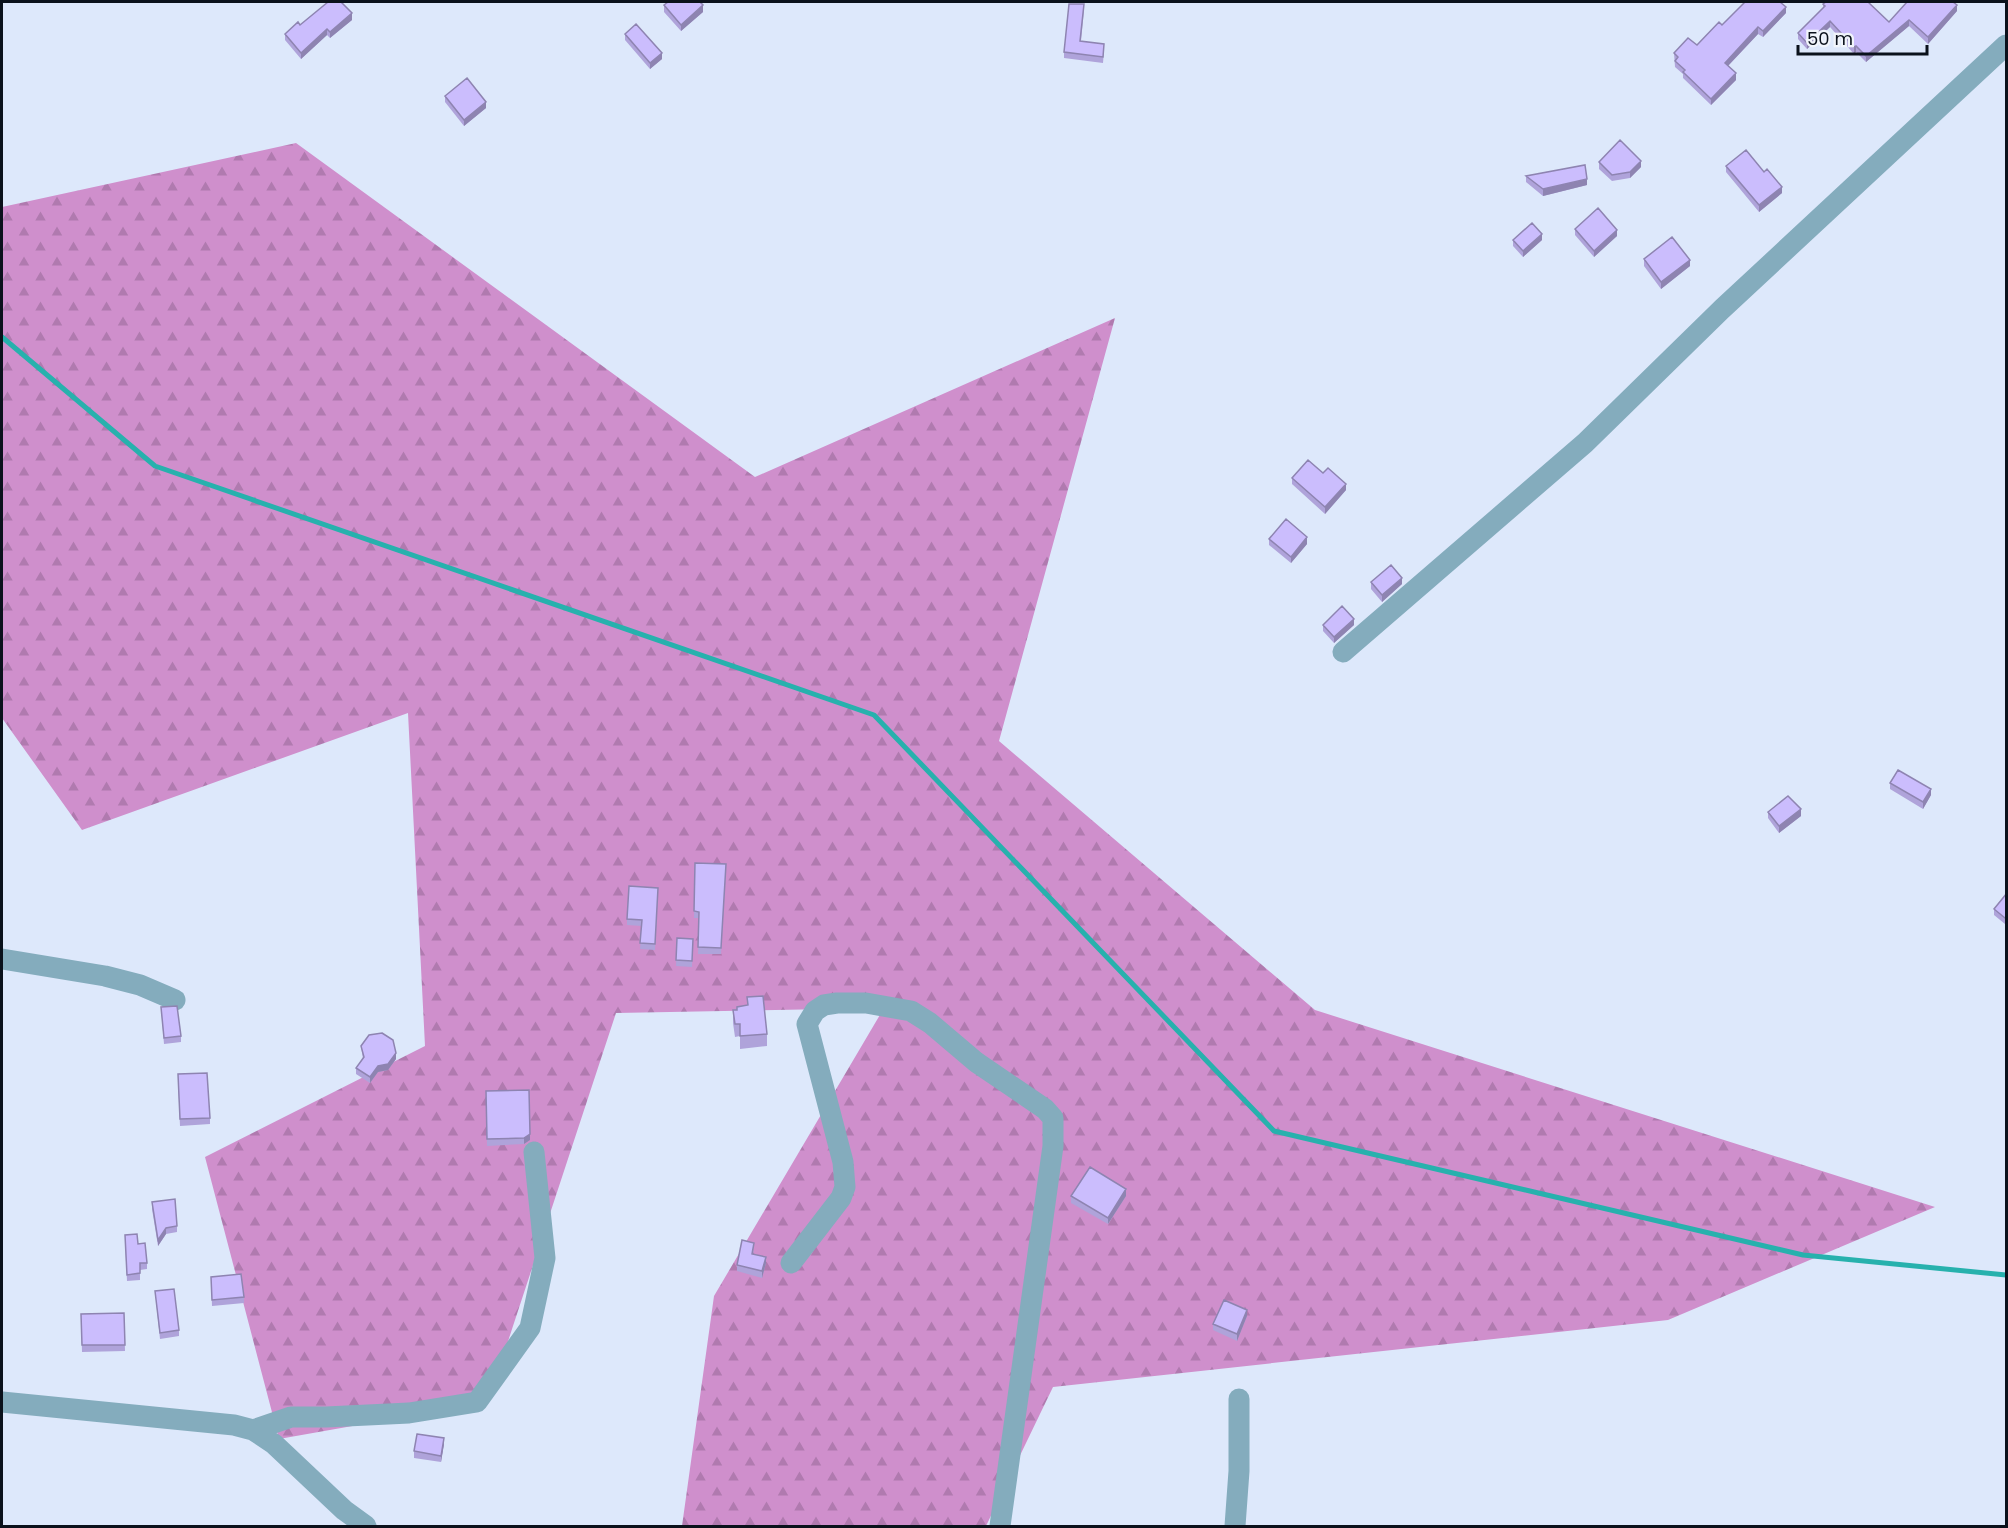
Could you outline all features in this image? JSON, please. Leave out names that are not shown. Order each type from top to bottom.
[{"type":"street","points":[[1343,652],[1585,443],[1722,309],[2007,45]]},
{"type":"street","points":[[2,959],[105,976],[140,986],[175,1000]]},
{"type":"street","points":[[791,1263],[841,1198],[845,1187],[843,1162],[807,1024],[815,1011],[824,1005],[866,1003],[911,1011],[930,1023],[976,1062],[1045,1109],[1053,1118],[1053,1146],[1000,1527]]},
{"type":"street","points":[[253,1430],[291,1417],[409,1413],[477,1402],[530,1328],[545,1258],[534,1152]]},
{"type":"street","points":[[1235,1527],[1239,1471],[1239,1399]]},
{"type":"street","points":[[2,1402],[234,1425],[253,1430],[274,1444],[344,1510],[366,1527]]},
{"type":"green space","points":[[296,143],[755,477],[1115,318],[999,741],[1315,1010],[1935,1207],[1668,1320],[1053,1387],[986,1526],[682,1526],[714,1296],[884,1008],[616,1013],[488,1402],[279,1439],[205,1157],[425,1046],[408,713],[82,830],[2,718],[2,207]]},
{"type":"building","points":[[328,2],[341,2],[352,13],[330,32],[327,29],[301,53],[285,34],[298,22],[300,25]]},
{"type":"building","points":[[668,2],[700,2],[703,5],[681,25],[664,5]]},
{"type":"building","points":[[1745,2],[1780,2],[1786,7],[1763,31],[1758,27],[1725,63],[1736,73],[1711,99],[1683,72],[1685,70],[1675,61],[1678,57],[1674,53],[1688,38],[1697,45],[1719,22],[1722,25]]},
{"type":"building","points":[[1826,2],[1868,2],[1889,22],[1907,2],[1953,2],[1957,5],[1928,37],[1909,20],[1866,56],[1856,46],[1854,47],[1830,21],[1807,43],[1798,33],[1825,6],[1823,4]]},
{"type":"building","points":[[1069,4],[1084,4],[1080,41],[1104,44],[1103,57],[1064,52]]},
{"type":"building","points":[[636,24],[662,53],[650,63],[625,34]]},
{"type":"building","points":[[467,78],[486,102],[464,120],[445,96]]},
{"type":"building","points":[[1620,140],[1641,161],[1630,172],[1612,175],[1599,162]]},
{"type":"building","points":[[1746,150],[1764,172],[1767,169],[1782,187],[1759,205],[1726,166]]},
{"type":"building","points":[[1585,165],[1587,179],[1543,189],[1526,176]]},
{"type":"building","points":[[1598,208],[1617,230],[1594,251],[1575,229]]},
{"type":"building","points":[[1532,223],[1542,234],[1523,251],[1513,240]]},
{"type":"building","points":[[1672,237],[1690,260],[1661,282],[1644,259]]},
{"type":"building","points":[[1308,460],[1323,473],[1328,468],[1346,484],[1325,507],[1292,478]]},
{"type":"building","points":[[1286,519],[1307,537],[1291,557],[1269,539]]},
{"type":"building","points":[[1391,565],[1402,578],[1382,595],[1371,582]]},
{"type":"building","points":[[1342,606],[1354,619],[1334,637],[1323,625]]},
{"type":"building","points":[[1898,770],[1931,789],[1923,802],[1890,783]]},
{"type":"building","points":[[1788,796],[1801,809],[1779,826],[1768,812]]},
{"type":"building","points":[[695,863],[726,864],[721,948],[698,947],[699,912],[694,911]]},
{"type":"building","points":[[629,886],[658,888],[655,944],[640,943],[642,920],[627,919]]},
{"type":"building","points":[[2007,893],[2007,915],[2005,918],[1994,909]]},
{"type":"building","points":[[677,938],[693,939],[692,961],[676,960]]},
{"type":"building","points":[[763,996],[767,1034],[740,1036],[740,1024],[735,1024],[733,1010],[748,1005],[747,997]]},
{"type":"building","points":[[177,1006],[181,1036],[164,1038],[161,1007]]},
{"type":"building","points":[[382,1033],[393,1040],[396,1053],[388,1064],[378,1066],[370,1077],[356,1068],[364,1057],[361,1046],[369,1035]]},
{"type":"building","points":[[207,1073],[210,1118],[180,1119],[178,1074]]},
{"type":"building","points":[[529,1090],[530,1134],[524,1138],[487,1139],[486,1091]]},
{"type":"building","points":[[1090,1167],[1126,1189],[1108,1218],[1071,1196]]},
{"type":"building","points":[[175,1199],[177,1226],[166,1228],[158,1240],[152,1202]]},
{"type":"building","points":[[137,1234],[138,1244],[145,1243],[147,1263],[140,1263],[140,1273],[127,1275],[125,1235]]},
{"type":"building","points":[[742,1240],[754,1243],[752,1254],[766,1257],[762,1271],[737,1265]]},
{"type":"building","points":[[241,1274],[244,1297],[212,1300],[211,1277]]},
{"type":"building","points":[[174,1289],[179,1330],[160,1333],[155,1291]]},
{"type":"building","points":[[1224,1300],[1247,1310],[1237,1334],[1213,1324]]},
{"type":"building","points":[[124,1313],[125,1345],[82,1345],[81,1314]]},
{"type":"building","points":[[417,1434],[444,1438],[441,1456],[414,1451]]},
{"type":"waterway","points":[[2,337],[155,466],[874,715],[1274,1131],[1803,1255],[2006,1275]]}]
